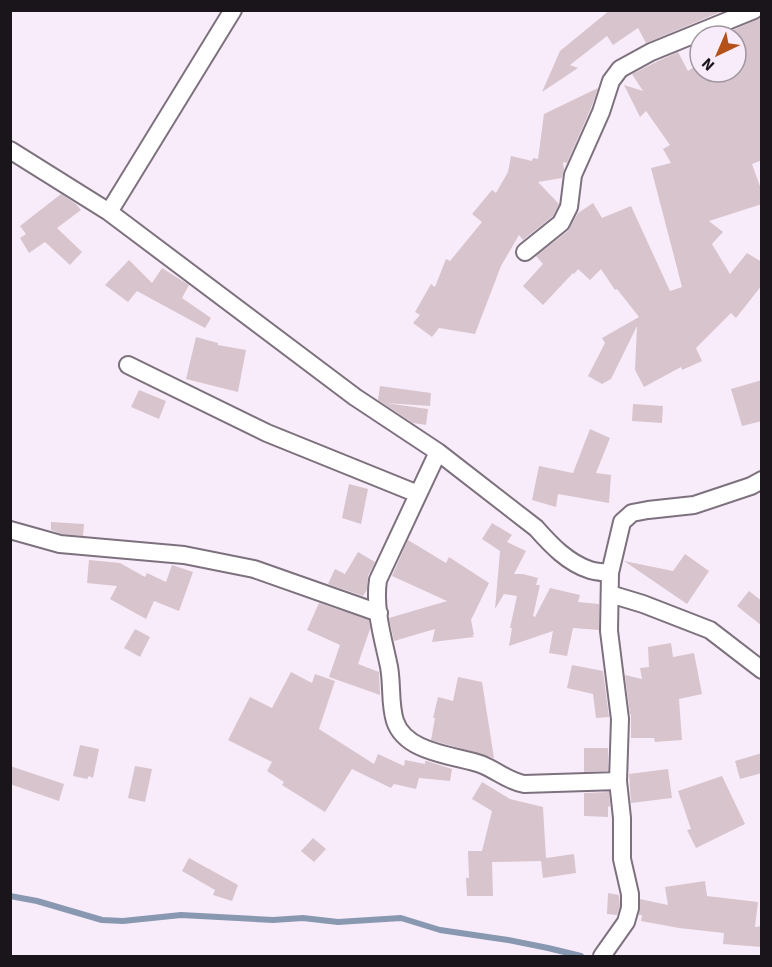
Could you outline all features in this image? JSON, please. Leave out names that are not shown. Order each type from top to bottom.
[{"type":"street","points":[[109,212],[233,10]]},
{"type":"street","points":[[525,252],[561,224],[569,207],[573,175],[601,112],[611,81],[620,69],[651,52],[754,10]]},
{"type":"street","points":[[10,150],[109,212],[355,397],[438,452],[536,528],[548,542],[570,560],[590,570],[610,573]]},
{"type":"street","points":[[128,365],[267,433],[418,494]]},
{"type":"street","points":[[438,452],[378,580],[376,592],[389,665],[395,721],[401,732],[431,752],[482,765],[514,782],[524,784],[618,781]]},
{"type":"street","points":[[602,955],[626,922],[630,908],[630,894],[622,859],[622,818],[618,781],[620,719],[609,631],[610,573],[622,522],[632,513],[694,505],[751,486],[762,480]]},
{"type":"street","points":[[10,530],[60,544],[184,555],[254,569],[378,613]]},
{"type":"street","points":[[610,594],[710,630],[762,670]]},
{"type":"building","points":[[610,10],[725,10],[646,43],[638,28],[613,45],[607,36],[570,65],[578,68],[542,92],[560,51]]},
{"type":"building","points":[[762,17],[762,160],[752,164],[762,192],[762,204],[709,221],[723,232],[712,244],[730,274],[747,253],[762,262],[762,285],[736,318],[731,313],[696,348],[702,361],[682,370],[681,367],[644,387],[635,370],[637,326],[611,379],[602,384],[588,376],[605,343],[602,338],[639,317],[617,289],[615,290],[601,269],[590,280],[578,269],[543,305],[523,286],[543,264],[536,256],[568,231],[578,213],[593,203],[602,218],[631,206],[670,291],[682,287],[651,168],[671,163],[663,149],[670,145],[646,111],[640,117],[624,85],[643,91],[632,74],[678,52],[688,71],[688,84],[748,84],[746,24]]},
{"type":"building","points":[[598,88],[567,163],[563,162],[562,178],[538,182],[559,204],[553,216],[523,240],[519,235],[501,266],[475,334],[439,328],[432,337],[413,323],[420,315],[415,312],[431,284],[435,287],[446,259],[450,261],[482,222],[472,214],[492,190],[496,193],[508,172],[511,156],[532,161],[533,158],[538,159],[544,114]]},
{"type":"building","points":[[61,194],[81,210],[57,228],[82,252],[70,265],[45,242],[29,253],[20,238],[26,234],[20,226]]},
{"type":"building","points":[[129,260],[152,283],[162,268],[189,285],[182,298],[211,318],[205,328],[137,291],[128,302],[105,285]]},
{"type":"building","points":[[196,337],[218,343],[218,345],[246,350],[238,392],[186,379]]},
{"type":"building","points":[[762,380],[762,421],[742,426],[731,389]]},
{"type":"building","points":[[380,386],[431,393],[430,406],[386,403],[428,409],[426,425],[413,423],[378,400]]},
{"type":"building","points":[[139,390],[166,401],[159,419],[131,407]]},
{"type":"building","points":[[633,404],[663,406],[662,423],[632,421]]},
{"type":"building","points":[[590,429],[610,438],[596,473],[611,475],[609,503],[558,494],[556,507],[532,500],[539,466],[573,473]]},
{"type":"building","points":[[349,484],[368,489],[361,524],[342,518]]},
{"type":"building","points":[[51,522],[84,524],[83,536],[62,534],[51,530]]},
{"type":"building","points":[[492,523],[512,535],[507,542],[526,551],[514,574],[538,578],[536,585],[540,585],[533,616],[535,617],[550,588],[580,595],[578,602],[599,604],[599,630],[573,628],[567,656],[549,653],[553,631],[509,646],[512,628],[510,628],[517,596],[504,594],[495,609],[500,551],[482,539]]},
{"type":"building","points":[[408,540],[446,563],[449,557],[489,583],[471,620],[474,637],[432,642],[435,629],[394,641],[389,618],[447,601],[392,576]]},
{"type":"building","points":[[358,552],[375,562],[368,576],[367,590],[363,596],[328,584],[335,569],[345,574]]},
{"type":"building","points":[[685,554],[709,571],[687,604],[624,561],[673,571]]},
{"type":"building","points":[[89,560],[120,563],[145,577],[147,573],[166,582],[172,565],[193,572],[179,611],[154,601],[146,619],[110,599],[117,586],[87,583]]},
{"type":"building","points":[[749,591],[762,601],[762,626],[737,606]]},
{"type":"building","points":[[319,603],[369,620],[370,629],[358,664],[379,672],[380,695],[329,677],[340,645],[307,630]]},
{"type":"building","points":[[135,629],[150,637],[140,657],[124,648]]},
{"type":"building","points":[[671,643],[673,657],[694,653],[702,694],[679,699],[682,740],[655,742],[654,738],[631,738],[631,714],[625,675],[642,679],[640,668],[649,667],[648,647]]},
{"type":"building","points":[[572,665],[603,671],[609,717],[596,718],[593,694],[567,688]]},
{"type":"building","points":[[291,672],[312,683],[315,674],[335,681],[319,729],[374,764],[378,754],[404,766],[405,760],[425,764],[427,761],[452,769],[450,781],[419,778],[416,789],[394,784],[391,788],[352,769],[325,812],[282,785],[284,782],[267,771],[272,762],[228,740],[250,697],[272,708]]},
{"type":"building","points":[[458,677],[482,682],[494,758],[431,740],[438,697],[453,701]]},
{"type":"building","points":[[80,745],[99,749],[93,778],[73,776]]},
{"type":"building","points":[[584,748],[608,748],[608,771],[584,772]]},
{"type":"building","points":[[762,753],[762,773],[740,779],[735,761]]},
{"type":"building","points":[[10,766],[64,784],[59,801],[10,784]]},
{"type":"building","points":[[135,766],[152,769],[145,802],[128,798]]},
{"type":"building","points":[[668,769],[672,798],[631,803],[629,774]]},
{"type":"building","points":[[722,776],[745,824],[696,848],[687,830],[691,829],[678,791]]},
{"type":"building","points":[[482,782],[510,799],[543,807],[546,858],[574,854],[576,873],[543,878],[541,861],[492,862],[493,896],[467,896],[468,851],[482,851],[492,811],[472,799]]},
{"type":"building","points":[[609,792],[608,817],[584,816],[584,793]]},
{"type":"building","points":[[313,838],[326,849],[314,862],[301,851]]},
{"type":"building","points":[[189,858],[238,885],[232,901],[213,895],[215,890],[182,871]]},
{"type":"building","points":[[705,881],[707,896],[758,902],[755,927],[762,926],[762,947],[723,944],[724,933],[641,921],[640,899],[668,905],[665,887]]},
{"type":"building","points":[[608,893],[619,895],[620,907],[617,915],[607,914]]},
{"type":"waterway","points":[[10,896],[37,901],[102,920],[123,921],[181,915],[273,920],[303,918],[338,922],[401,918],[440,930],[508,940],[581,956]]}]
